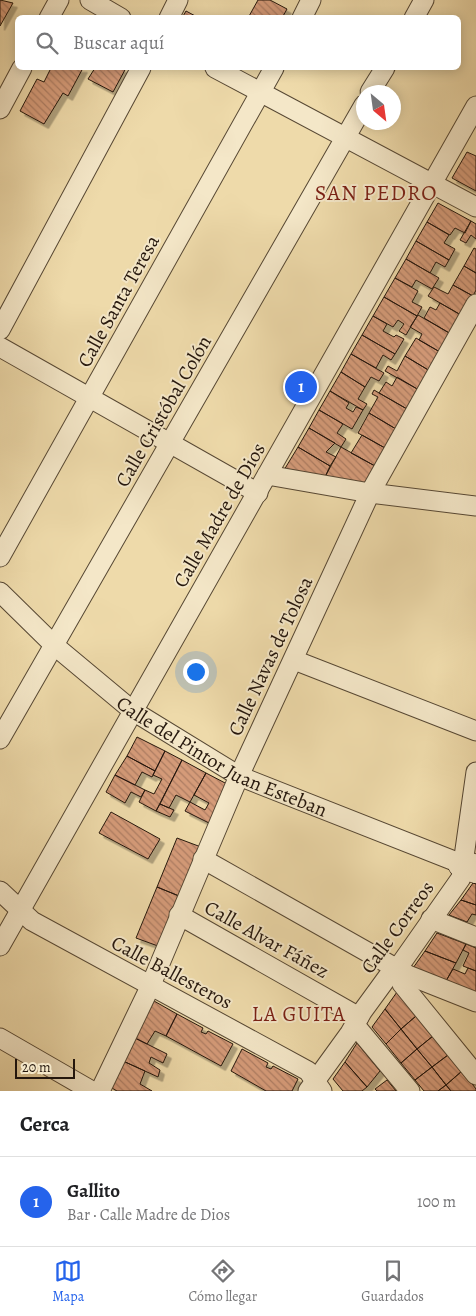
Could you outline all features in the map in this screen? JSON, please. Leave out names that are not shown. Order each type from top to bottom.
[{"type":"street","points":[[51,15],[59,0]]},
{"type":"street","points":[[90,0],[116,15]]},
{"type":"street","points":[[170,15],[178,0]]},
{"type":"street","points":[[304,15],[312,0]]},
{"type":"street","points":[[416,15],[424,0]]},
{"type":"street","points":[[0,109],[21,70]]},
{"type":"street","points":[[0,330],[140,70]]},
{"type":"street","points":[[219,70],[476,207]]},
{"type":"street","name":"Calle Santa Teresa","points":[[0,557],[273,70]]},
{"type":"street","points":[[374,85],[384,70]]},
{"type":"street","name":"Calle Madre de Dios","points":[[0,946],[476,106]]},
{"type":"street","name":"Calle Cristóbal Colón","points":[[0,739],[55,646],[356,117]]},
{"type":"street","name":"Calle Navas de Tolosa","points":[[100,1091],[150,987],[178,915],[239,776],[370,493],[476,304]]},
{"type":"street","points":[[0,347],[258,493]]},
{"type":"street","points":[[267,475],[370,493],[476,506]]},
{"type":"street","name":"Calle del Pintor Juan Esteban","points":[[0,592],[55,646],[133,711],[239,776],[469,866]]},
{"type":"street","points":[[294,660],[476,731]]},
{"type":"street","name":"Calle Correos","points":[[315,1088],[357,1021],[469,866],[476,772]]},
{"type":"street","points":[[203,859],[408,975],[476,1002]]},
{"type":"street","name":"Calle Ballesteros","points":[[0,891],[32,921],[150,987],[308,1071],[315,1088]]},
{"type":"street","name":"Calle Alvar Fáñez","points":[[178,915],[357,1021],[410,1091]]},
{"type":"street","points":[[431,919],[476,937]]},
{"type":"street","points":[[396,967],[402,984],[476,1075]]},
{"type":"street","points":[[0,1038],[92,1091]]},
{"type":"building","points":[[0,0],[13,3],[0,26]]},
{"type":"building","points":[[258,0],[270,0],[287,9],[284,15],[250,15]]},
{"type":"building","points":[[186,11],[193,15],[184,15]]},
{"type":"building","points":[[50,70],[82,70],[68,96],[63,93],[44,124],[20,111],[37,79],[44,82]]},
{"type":"building","points":[[94,70],[125,70],[113,92],[88,79]]},
{"type":"building","points":[[467,152],[476,156],[476,191],[452,178]]},
{"type":"building","points":[[438,203],[471,221],[465,233],[455,228],[450,235],[427,222]]},
{"type":"building","points":[[471,221],[476,224],[476,239],[471,235],[466,243],[460,240]]},
{"type":"building","points":[[427,222],[449,235],[444,243],[455,249],[449,260],[416,241]]},
{"type":"building","points":[[416,241],[449,260],[445,267],[436,262],[430,273],[406,259]]},
{"type":"building","points":[[474,248],[476,249],[476,273],[464,266]]},
{"type":"building","points":[[406,259],[439,278],[432,289],[416,280],[412,287],[395,278]]},
{"type":"building","points":[[464,266],[476,273],[476,290],[473,296],[453,285]]},
{"type":"building","points":[[395,278],[418,291],[412,302],[422,307],[417,316],[384,297]]},
{"type":"building","points":[[453,285],[473,296],[461,315],[428,296],[434,287],[448,294]]},
{"type":"building","points":[[384,297],[417,316],[406,335],[399,331],[404,324],[398,320],[393,327],[373,316]]},
{"type":"building","points":[[440,303],[461,315],[451,334],[424,318],[430,307],[436,310]]},
{"type":"building","points":[[418,315],[451,334],[440,352],[419,340],[422,334],[410,327]]},
{"type":"building","points":[[373,316],[387,324],[383,331],[394,337],[396,335],[404,339],[395,354],[362,335]]},
{"type":"building","points":[[362,335],[395,354],[391,360],[383,355],[376,368],[351,354]]},
{"type":"building","points":[[416,338],[440,352],[430,371],[405,356]]},
{"type":"building","points":[[351,354],[384,373],[379,381],[371,377],[365,387],[341,372]]},
{"type":"building","points":[[405,356],[430,371],[419,390],[385,371],[388,366],[397,371]]},
{"type":"building","points":[[341,372],[365,387],[358,399],[367,404],[363,410],[330,391]]},
{"type":"building","points":[[397,377],[419,390],[407,409],[379,393],[386,382],[392,386]]},
{"type":"building","points":[[374,390],[407,409],[396,429],[369,413],[378,397],[372,394]]},
{"type":"building","points":[[330,391],[349,403],[346,408],[353,412],[356,407],[363,410],[352,429],[319,410]]},
{"type":"building","points":[[319,410],[343,424],[337,433],[346,439],[341,447],[309,428]]},
{"type":"building","points":[[369,413],[396,429],[385,448],[358,433]]},
{"type":"building","points":[[309,428],[335,443],[326,452],[336,457],[330,466],[298,447]]},
{"type":"building","points":[[362,435],[385,448],[375,466],[351,453]]},
{"type":"building","points":[[298,447],[330,466],[325,477],[284,470]]},
{"type":"building","points":[[341,447],[375,466],[365,483],[325,477]]},
{"type":"building","points":[[137,737],[165,751],[155,771],[127,756]]},
{"type":"building","points":[[165,751],[182,760],[156,811],[139,802],[145,790],[154,794],[162,779],[153,775]]},
{"type":"building","points":[[127,756],[155,771],[152,777],[142,772],[135,785],[115,775]]},
{"type":"building","points":[[182,760],[206,773],[190,802],[176,795],[169,808],[160,804]]},
{"type":"building","points":[[206,773],[227,784],[211,824],[185,811],[190,802],[205,810],[209,803],[194,795]]},
{"type":"building","points":[[115,775],[145,790],[141,797],[131,792],[125,803],[106,792]]},
{"type":"building","points":[[160,804],[174,810],[170,817],[156,811]]},
{"type":"building","points":[[111,812],[160,839],[148,859],[99,833]]},
{"type":"building","points":[[177,838],[201,847],[179,896],[157,887]]},
{"type":"building","points":[[473,883],[476,884],[476,905],[461,900]]},
{"type":"building","points":[[157,887],[179,896],[158,946],[136,938]]},
{"type":"building","points":[[461,900],[476,905],[476,915],[472,914],[467,922],[449,915]]},
{"type":"building","points":[[437,933],[466,944],[456,963],[425,951]]},
{"type":"building","points":[[466,944],[476,948],[476,971],[463,966],[469,953],[463,950]]},
{"type":"building","points":[[425,951],[456,963],[446,981],[413,968]]},
{"type":"building","points":[[468,968],[476,971],[476,993],[446,981],[453,969],[465,974]]},
{"type":"building","points":[[397,992],[416,1016],[401,1029],[385,1009]]},
{"type":"building","points":[[154,1001],[177,1014],[166,1036],[155,1031],[147,1044],[135,1038]]},
{"type":"building","points":[[385,1009],[401,1029],[386,1044],[372,1027]]},
{"type":"building","points":[[177,1014],[203,1028],[201,1032],[206,1034],[208,1031],[233,1044],[221,1066],[166,1036]]},
{"type":"building","points":[[416,1016],[433,1036],[417,1049],[401,1029]]},
{"type":"building","points":[[401,1029],[417,1049],[401,1063],[386,1044]]},
{"type":"building","points":[[433,1036],[448,1055],[432,1067],[417,1049]]},
{"type":"building","points":[[135,1038],[167,1054],[163,1063],[151,1057],[149,1063],[160,1070],[158,1077],[123,1061]]},
{"type":"building","points":[[357,1043],[380,1071],[367,1087],[345,1062]]},
{"type":"building","points":[[242,1049],[268,1063],[266,1067],[271,1069],[273,1066],[298,1079],[292,1091],[266,1091],[231,1071]]},
{"type":"building","points":[[417,1049],[432,1067],[415,1080],[401,1063]]},
{"type":"building","points":[[448,1055],[462,1071],[446,1085],[432,1067]]},
{"type":"building","points":[[123,1061],[145,1071],[140,1084],[152,1091],[117,1091],[110,1087]]},
{"type":"building","points":[[345,1062],[367,1087],[362,1091],[343,1091],[333,1079]]},
{"type":"building","points":[[432,1067],[446,1085],[438,1091],[424,1091],[415,1080]]},
{"type":"building","points":[[462,1071],[476,1091],[451,1091],[446,1085]]},
{"type":"building","points":[[387,1080],[396,1091],[377,1091],[375,1089]]},
{"type":"building","points":[[446,1085],[451,1091],[438,1091]]},
{"type":"place","name":"Gallito","points":[[301,387]]},
{"type":"district","name":"SAN PEDRO","points":[[376,192]]},
{"type":"district","name":"LA GUITA","points":[[299,1014]]}]
